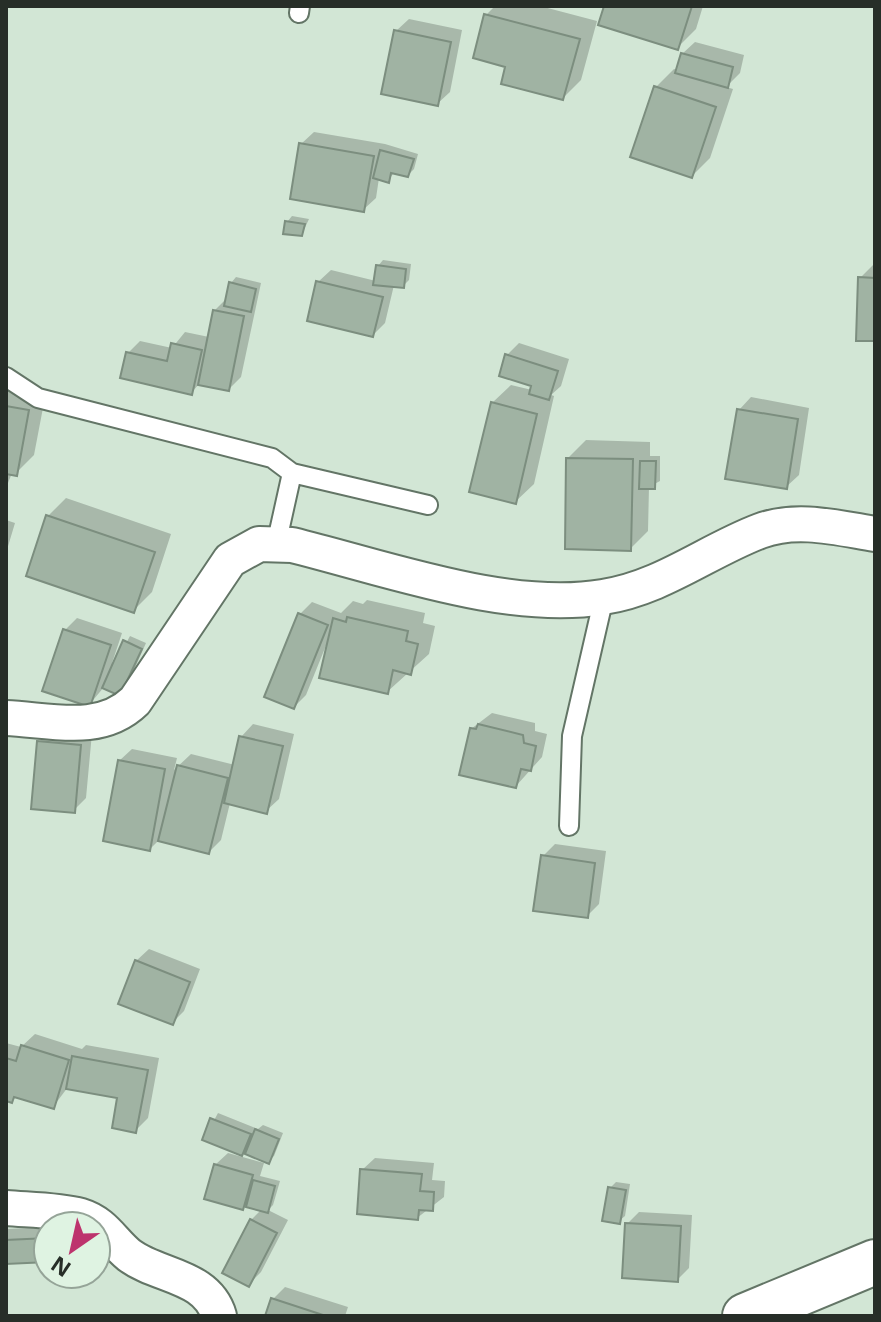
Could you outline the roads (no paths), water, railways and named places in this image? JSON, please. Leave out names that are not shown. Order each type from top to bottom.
[{"type":"street","points":[[6,718],[95,723],[119,717],[135,701],[230,560],[259,544],[292,545],[518,600],[604,597],[682,573],[762,530],[808,523],[875,534]]},
{"type":"street","points":[[6,1208],[81,1216],[110,1232],[130,1255],[190,1281],[217,1308],[219,1316]]},
{"type":"street","points":[[745,1316],[875,1262]]},
{"type":"lane","points":[[6,377],[38,398],[272,458],[292,473],[428,505]]},
{"type":"lane","points":[[276,545],[292,473]]},
{"type":"lane","points":[[569,826],[572,736],[604,597]]}]
